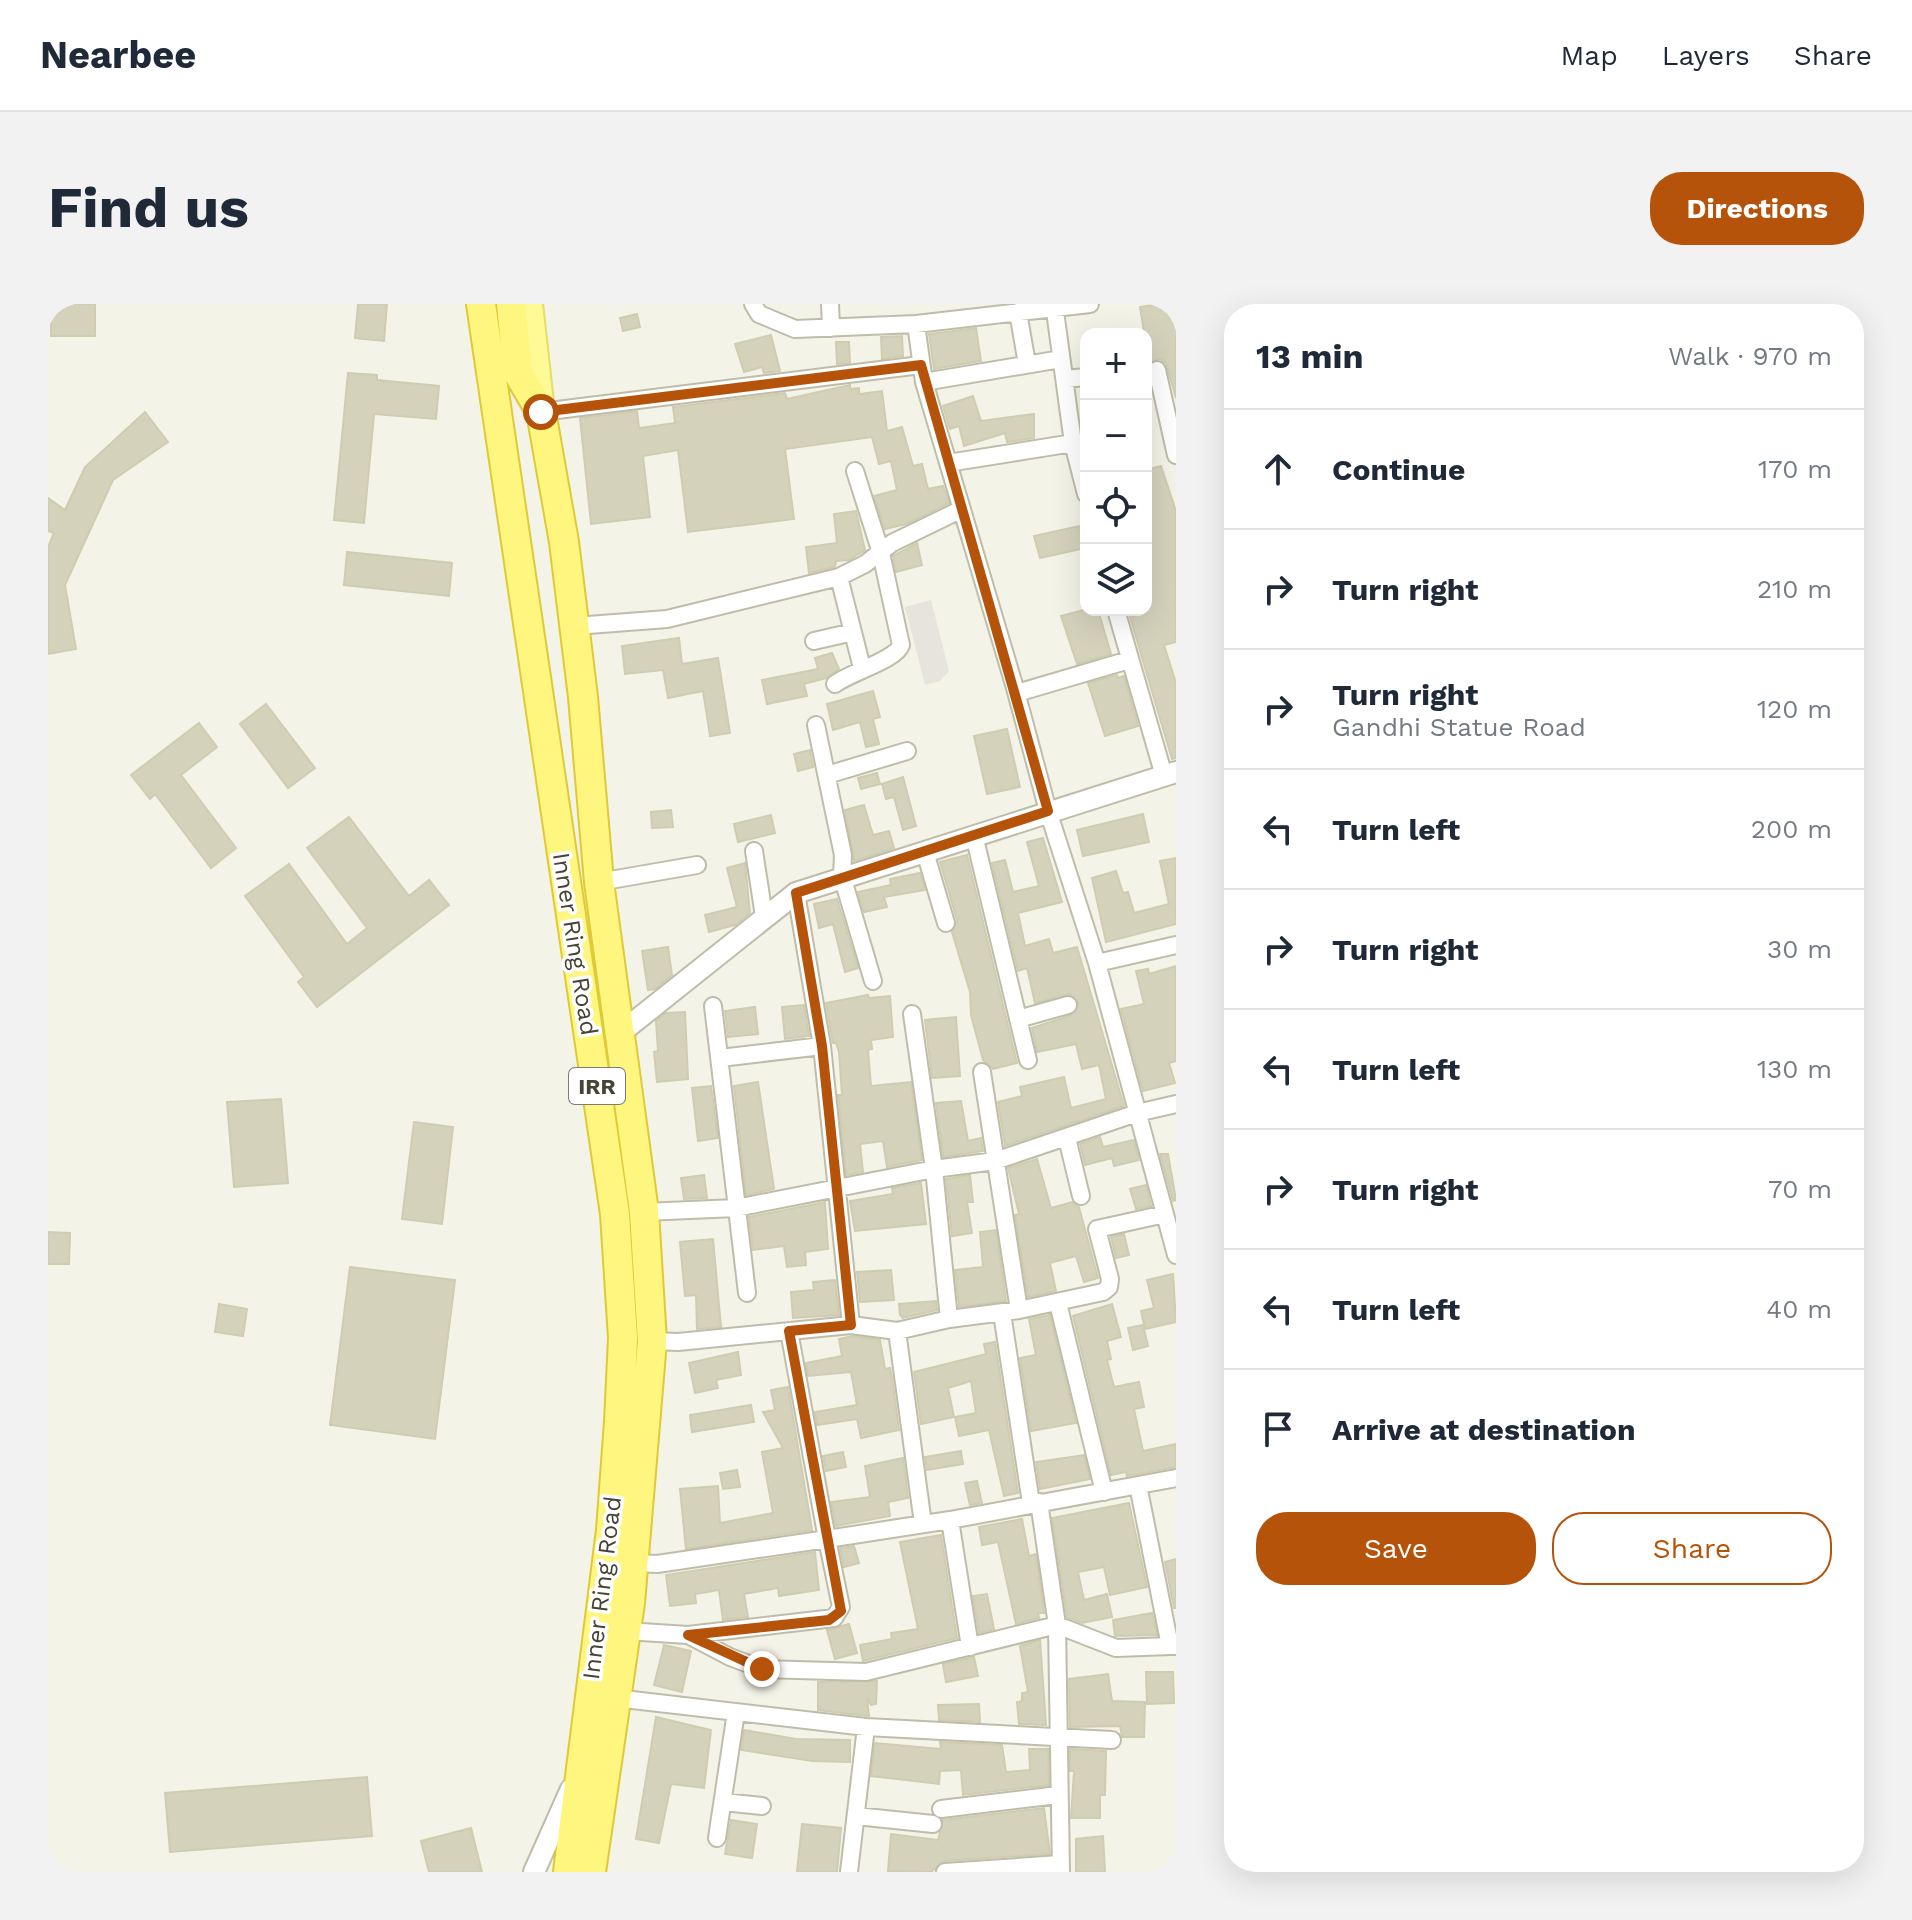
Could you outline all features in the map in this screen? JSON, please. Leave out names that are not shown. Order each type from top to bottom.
[{"type":"highway","name":"Inner Ring Road","points":[[481,304],[608,1168],[623,1338],[611,1530],[568,1872]]},
{"type":"highway","points":[[511,304],[518,373],[541,412]]},
{"type":"highway","name":"Inner Ring Road","points":[[541,412],[575,626],[599,882],[644,1212],[652,1341],[634,1563],[591,1872]]},
{"type":"main road","name":"Inner Ring Road","points":[[529,304],[541,412]]},
{"type":"street","points":[[753,304],[759,314],[779,325],[795,329],[916,324],[1090,304]]},
{"type":"street","points":[[830,304],[831,328]]},
{"type":"street","points":[[1054,306],[1073,443],[1080,472]]},
{"type":"street","points":[[1018,312],[1027,364]]},
{"type":"street","points":[[916,324],[922,373],[1017,693],[1048,811],[1097,963],[1176,1255]]},
{"type":"street","points":[[541,412],[1061,359]]},
{"type":"street","points":[[1152,371],[1176,370]]},
{"type":"street","points":[[1152,374],[1176,455]]},
{"type":"street","points":[[1065,379],[1080,378]]},
{"type":"street","points":[[948,463],[1073,443]]},
{"type":"street","points":[[835,684],[862,668],[895,655],[901,645],[881,553],[855,471]]},
{"type":"street","points":[[575,626],[667,619],[839,577],[881,553],[892,543],[962,509]]},
{"type":"street","points":[[839,577],[862,668]]},
{"type":"street","points":[[619,1034],[796,893],[1170,774],[1129,660],[1118,616]]},
{"type":"street","points":[[814,641],[853,632]]},
{"type":"street","points":[[1017,693],[1129,660]]},
{"type":"street","points":[[816,725],[843,855],[842,876],[873,981]]},
{"type":"street","points":[[827,775],[907,751]]},
{"type":"street","points":[[974,835],[1028,1060]]},
{"type":"street","points":[[754,851],[764,916]]},
{"type":"street","points":[[925,852],[946,923]]},
{"type":"street","points":[[599,882],[697,865]]},
{"type":"street","points":[[796,893],[822,1046],[851,1325]]},
{"type":"street","points":[[1097,963],[1176,945]]},
{"type":"street","points":[[1018,1019],[1068,1005]]},
{"type":"street","points":[[713,1006],[747,1293]]},
{"type":"street","points":[[912,1014],[934,1169],[949,1319]]},
{"type":"street","points":[[720,1058],[822,1046]]},
{"type":"street","points":[[982,1072],[1019,1310]]},
{"type":"street","points":[[644,1212],[736,1208],[835,1191],[934,1169],[995,1161],[1137,1113],[1176,1104]]},
{"type":"street","points":[[1067,1138],[1081,1196]]},
{"type":"street","points":[[652,1341],[678,1342],[851,1325],[897,1331],[949,1319],[1058,1303],[1109,1287],[1097,1229],[1165,1214]]},
{"type":"street","points":[[1058,1303],[1104,1492]]},
{"type":"street","points":[[945,1872],[1060,1868],[1057,1625],[1002,1313]]},
{"type":"street","points":[[626,1631],[688,1635],[834,1618],[841,1607],[789,1331]]},
{"type":"street","points":[[897,1331],[923,1524]]},
{"type":"street","points":[[634,1563],[657,1564],[950,1520],[1176,1478]]},
{"type":"street","points":[[688,1635],[762,1669],[866,1672],[1057,1625],[1116,1648],[1173,1646],[1138,1485]]},
{"type":"street","points":[[950,1520],[970,1647]]},
{"type":"street","points":[[615,1698],[866,1727],[1112,1740]]},
{"type":"street","points":[[717,1838],[736,1712]]},
{"type":"street","points":[[849,1872],[866,1727]]},
{"type":"street","points":[[534,1872],[578,1774]]},
{"type":"street","points":[[856,1816],[937,1816],[1058,1795]]},
{"type":"street","points":[[723,1802],[762,1806]]},
{"type":"shaded area","points":[[931,600],[949,671],[940,681],[925,685],[905,607]]},
{"type":"building","points":[[51,304],[95,304],[95,336],[51,336]]},
{"type":"building","points":[[358,304],[387,304],[384,341],[355,338]]},
{"type":"building","points":[[1176,304],[1176,398],[1166,363],[1160,359],[1152,361],[1152,328],[1143,328],[1140,307]]},
{"type":"building","points":[[637,314],[640,327],[623,331],[620,318]]},
{"type":"building","points":[[976,328],[981,361],[934,369],[929,334]]},
{"type":"building","points":[[771,335],[780,371],[764,373],[762,367],[744,372],[735,344]]},
{"type":"building","points":[[902,336],[903,356],[882,359],[881,337]]},
{"type":"building","points":[[836,342],[849,342],[850,363],[837,364]]},
{"type":"building","points":[[348,373],[377,375],[377,380],[439,386],[436,419],[374,414],[364,523],[334,520]]},
{"type":"building","points":[[850,385],[850,389],[859,388],[859,394],[882,391],[887,431],[902,427],[913,466],[922,464],[928,489],[943,486],[949,503],[906,524],[885,529],[874,496],[897,490],[891,461],[879,464],[872,437],[785,449],[794,519],[688,532],[678,450],[643,456],[650,517],[591,524],[580,418],[637,411],[639,428],[675,423],[673,407],[785,393],[787,399]]},
{"type":"building","points":[[973,396],[981,421],[1034,414],[1034,438],[1007,442],[1005,433],[964,446],[959,426],[950,429],[943,406]]},
{"type":"building","points":[[145,412],[168,442],[113,480],[65,585],[76,649],[48,654],[48,547],[54,533],[48,531],[48,498],[65,510],[85,467]]},
{"type":"building","points":[[1161,466],[1176,511],[1176,642],[1164,645],[1176,683],[1176,758],[1172,759],[1130,617],[1152,616],[1152,468]]},
{"type":"building","points":[[856,511],[865,550],[849,560],[836,561],[835,567],[809,573],[806,547],[837,543],[834,514]]},
{"type":"building","points":[[1080,526],[1080,549],[1040,558],[1034,536]]},
{"type":"building","points":[[917,543],[922,565],[896,572],[893,556]]},
{"type":"building","points":[[347,552],[452,563],[449,596],[344,585]]},
{"type":"building","points":[[1080,611],[1080,616],[1100,616],[1111,654],[1077,664],[1061,616]]},
{"type":"building","points":[[679,638],[682,664],[718,658],[730,733],[710,736],[703,691],[668,698],[663,670],[625,674],[622,646]]},
{"type":"building","points":[[832,653],[839,669],[826,678],[804,684],[807,696],[767,704],[762,680],[818,669],[815,658]]},
{"type":"building","points":[[1117,675],[1118,678],[1124,676],[1138,726],[1105,736],[1088,683]]},
{"type":"building","points":[[873,691],[880,717],[873,719],[879,744],[866,747],[860,722],[833,730],[827,704]]},
{"type":"building","points":[[266,704],[315,768],[288,788],[240,724]]},
{"type":"building","points":[[199,723],[217,747],[181,775],[236,848],[211,868],[155,794],[150,799],[131,775]]},
{"type":"building","points":[[1007,729],[1020,787],[987,794],[974,736]]},
{"type":"building","points":[[810,750],[813,767],[798,771],[794,754]]},
{"type":"building","points":[[877,773],[880,784],[861,789],[858,778]]},
{"type":"building","points":[[903,777],[916,826],[903,830],[894,797],[886,799],[882,784]]},
{"type":"building","points":[[864,805],[873,835],[889,831],[894,848],[854,861],[845,810]]},
{"type":"building","points":[[671,810],[673,827],[652,828],[651,812]]},
{"type":"building","points":[[1143,814],[1149,842],[1083,856],[1077,830]]},
{"type":"building","points":[[771,815],[775,833],[738,842],[734,824]]},
{"type":"building","points":[[349,817],[409,896],[429,880],[449,905],[317,1007],[298,982],[304,977],[245,896],[289,864],[347,944],[367,928],[307,848]]},
{"type":"building","points":[[1043,838],[1062,902],[1018,913],[1025,946],[1049,939],[1053,953],[1077,947],[1124,1106],[1005,1146],[998,1102],[1022,1096],[1020,1087],[1064,1077],[1071,1108],[1106,1099],[1099,1065],[1082,1069],[1076,1044],[1037,1052],[1032,1028],[1072,1015],[1079,1003],[1070,994],[1035,1003],[1027,968],[1018,971],[992,863],[1005,860],[1013,892],[1039,886],[1027,842]]},
{"type":"building","points":[[967,855],[1017,1063],[993,1069],[983,1060],[971,1015],[970,992],[952,932],[957,920],[940,862]]},
{"type":"building","points":[[1176,858],[1176,924],[1106,942],[1092,878],[1116,871],[1123,893],[1128,892],[1134,913],[1169,904],[1160,861]]},
{"type":"building","points":[[745,863],[750,913],[735,925],[709,932],[705,915],[737,907],[727,868]]},
{"type":"building","points":[[920,873],[925,890],[884,897],[887,907],[864,912],[858,892],[891,885],[890,879]]},
{"type":"building","points":[[837,899],[858,968],[845,972],[833,924],[819,928],[814,904]]},
{"type":"building","points":[[668,947],[672,975],[655,989],[648,990],[642,951]]},
{"type":"building","points":[[1176,966],[1176,1061],[1169,1063],[1175,1083],[1143,1091],[1121,1009],[1144,1004],[1136,971],[1148,969],[1149,974]]},
{"type":"building","points":[[868,995],[869,998],[890,996],[893,1037],[871,1040],[872,1049],[868,1050],[871,1086],[911,1082],[922,1160],[887,1167],[883,1141],[860,1144],[863,1172],[846,1175],[838,1095],[842,1095],[839,1052],[836,1043],[833,1043],[826,1003]]},
{"type":"building","points":[[804,1005],[809,1036],[785,1039],[782,1007]]},
{"type":"building","points":[[755,1007],[758,1034],[728,1037],[725,1011]]},
{"type":"building","points":[[685,1012],[688,1079],[657,1082],[654,1052],[658,1051],[656,1021],[666,1013]]},
{"type":"building","points":[[956,1017],[960,1076],[932,1078],[925,1020]]},
{"type":"building","points":[[758,1082],[774,1189],[746,1195],[734,1086]]},
{"type":"building","points":[[711,1086],[718,1138],[698,1141],[692,1088]]},
{"type":"building","points":[[281,1099],[288,1183],[234,1187],[227,1102]]},
{"type":"building","points":[[961,1101],[968,1141],[981,1138],[983,1151],[943,1157],[936,1103]]},
{"type":"building","points":[[414,1122],[453,1127],[442,1224],[402,1219]]},
{"type":"building","points":[[1100,1137],[1103,1147],[1134,1140],[1139,1160],[1114,1166],[1112,1158],[1085,1165],[1080,1144]]},
{"type":"building","points":[[1160,1154],[1168,1154],[1176,1200],[1173,1201]]},
{"type":"building","points":[[1037,1159],[1051,1208],[1072,1202],[1079,1207],[1098,1278],[1084,1282],[1076,1256],[1050,1263],[1056,1291],[1028,1297],[1015,1215],[1019,1214],[1008,1168]]},
{"type":"building","points":[[704,1175],[707,1198],[684,1199],[681,1178]]},
{"type":"building","points":[[970,1175],[973,1202],[967,1202],[972,1233],[952,1236],[946,1179]]},
{"type":"building","points":[[921,1183],[926,1224],[855,1231],[850,1201],[893,1194],[892,1188]]},
{"type":"building","points":[[1146,1185],[1151,1206],[1136,1209],[1130,1189]]},
{"type":"building","points":[[825,1202],[828,1249],[805,1252],[806,1265],[787,1267],[784,1246],[753,1250],[749,1217]]},
{"type":"building","points":[[996,1230],[1006,1301],[959,1307],[955,1270],[983,1267],[980,1232]]},
{"type":"building","points":[[48,1232],[70,1233],[69,1264],[48,1264]]},
{"type":"building","points":[[1124,1234],[1129,1255],[1116,1258],[1111,1237]]},
{"type":"building","points":[[713,1239],[721,1327],[697,1329],[696,1295],[685,1296],[680,1242]]},
{"type":"building","points":[[350,1267],[455,1280],[435,1439],[330,1425]]},
{"type":"building","points":[[891,1270],[894,1300],[860,1302],[857,1272]]},
{"type":"building","points":[[1173,1274],[1176,1322],[1145,1329],[1141,1311],[1154,1308],[1147,1280]]},
{"type":"building","points":[[835,1280],[839,1315],[793,1318],[791,1292],[814,1290],[813,1282]]},
{"type":"building","points":[[936,1301],[937,1310],[903,1318],[900,1315],[899,1304]]},
{"type":"building","points":[[219,1304],[247,1309],[243,1336],[215,1332]]},
{"type":"building","points":[[1112,1304],[1121,1337],[1107,1341],[1111,1359],[1107,1360],[1114,1387],[1139,1382],[1144,1407],[1134,1409],[1143,1451],[1176,1444],[1176,1467],[1127,1476],[1126,1472],[1111,1475],[1073,1316]]},
{"type":"building","points":[[1050,1315],[1076,1423],[1031,1431],[1020,1358],[1036,1355],[1029,1319]]},
{"type":"building","points":[[1143,1325],[1148,1346],[1133,1350],[1128,1328]]},
{"type":"building","points":[[853,1336],[880,1340],[885,1369],[890,1368],[892,1377],[899,1430],[861,1438],[857,1419],[817,1425],[815,1412],[857,1405],[851,1372],[808,1376],[806,1363],[842,1356],[839,1339]]},
{"type":"building","points":[[995,1342],[1018,1493],[1004,1496],[989,1430],[959,1436],[955,1417],[976,1413],[971,1381],[948,1388],[954,1417],[921,1424],[914,1372],[986,1354],[984,1344]]},
{"type":"building","points":[[738,1352],[741,1375],[716,1380],[718,1388],[695,1393],[689,1363]]},
{"type":"building","points":[[788,1387],[812,1530],[686,1549],[680,1489],[718,1486],[720,1523],[773,1513],[762,1452],[783,1448],[763,1412],[775,1410],[771,1390]]},
{"type":"building","points":[[751,1405],[754,1422],[692,1432],[690,1415]]},
{"type":"building","points":[[961,1451],[963,1464],[927,1470],[925,1457]]},
{"type":"building","points":[[843,1452],[846,1467],[826,1471],[823,1456]]},
{"type":"building","points":[[1084,1455],[1090,1479],[1040,1489],[1036,1462]]},
{"type":"building","points":[[903,1458],[908,1498],[888,1502],[890,1516],[836,1526],[831,1502],[870,1497],[865,1466]]},
{"type":"building","points":[[737,1470],[740,1487],[723,1489],[720,1473]]},
{"type":"building","points":[[977,1481],[982,1503],[970,1505],[965,1483]]},
{"type":"building","points":[[1129,1503],[1147,1587],[1110,1595],[1104,1567],[1078,1572],[1084,1600],[1107,1594],[1112,1617],[1082,1623],[1067,1617],[1052,1518]]},
{"type":"building","points":[[1022,1519],[1029,1556],[1036,1554],[1044,1613],[1038,1613],[1039,1618],[1016,1624],[998,1542],[982,1545],[979,1527]]},
{"type":"building","points":[[941,1535],[957,1638],[863,1661],[860,1645],[892,1639],[891,1633],[918,1629],[900,1542]]},
{"type":"building","points":[[854,1546],[859,1563],[844,1567],[840,1548]]},
{"type":"building","points":[[815,1552],[819,1590],[779,1596],[778,1588],[744,1594],[748,1617],[723,1620],[719,1590],[695,1594],[696,1603],[670,1606],[666,1575]]},
{"type":"building","points":[[1176,1559],[1176,1608],[1174,1608],[1165,1562]]},
{"type":"building","points":[[987,1594],[994,1629],[979,1633],[973,1596]]},
{"type":"building","points":[[1152,1613],[1157,1635],[1115,1636],[1113,1620]]},
{"type":"building","points":[[849,1624],[857,1653],[835,1659],[827,1630]]},
{"type":"building","points":[[1040,1640],[1046,1725],[1019,1724],[1017,1702],[1022,1701],[1022,1693],[1028,1692],[1020,1646]]},
{"type":"building","points":[[664,1645],[691,1651],[682,1692],[654,1685]]},
{"type":"building","points":[[974,1657],[978,1676],[946,1682],[943,1664]]},
{"type":"building","points":[[1146,1672],[1173,1672],[1174,1703],[1147,1704]]},
{"type":"building","points":[[1108,1674],[1112,1701],[1145,1702],[1144,1737],[1122,1737],[1120,1726],[1070,1727],[1069,1679]]},
{"type":"building","points":[[877,1681],[876,1704],[871,1705],[867,1698],[869,1716],[818,1710],[818,1682]]},
{"type":"building","points":[[979,1704],[980,1722],[939,1720],[938,1705]]},
{"type":"building","points":[[656,1717],[711,1730],[704,1788],[671,1784],[659,1843],[636,1839]]},
{"type":"building","points":[[744,1730],[796,1739],[850,1740],[850,1762],[812,1761],[741,1750]]},
{"type":"building","points":[[940,1742],[1002,1745],[1006,1772],[1030,1770],[1029,1749],[1048,1749],[1049,1785],[963,1795],[961,1770],[940,1771],[939,1784],[871,1776],[875,1743],[941,1749]]},
{"type":"building","points":[[1070,1749],[1106,1751],[1105,1795],[1100,1795],[1100,1818],[1071,1818],[1074,1771],[1070,1771]]},
{"type":"building","points":[[367,1777],[372,1836],[170,1852],[165,1793]]},
{"type":"building","points":[[1044,1808],[1050,1854],[944,1861],[931,1872],[888,1871],[891,1834],[938,1840],[943,1820]]},
{"type":"building","points":[[731,1820],[757,1824],[752,1858],[725,1854]]},
{"type":"building","points":[[802,1824],[841,1828],[837,1872],[797,1872]]},
{"type":"building","points":[[471,1828],[482,1872],[429,1872],[421,1841]]},
{"type":"building","points":[[1103,1836],[1105,1872],[1076,1872],[1076,1839]]},
{"type":"route","points":[[541,412],[921,365],[1017,693],[1048,811],[796,893],[822,1046],[851,1325],[789,1331],[841,1611],[829,1620],[688,1635],[730,1657],[762,1669]]}]
